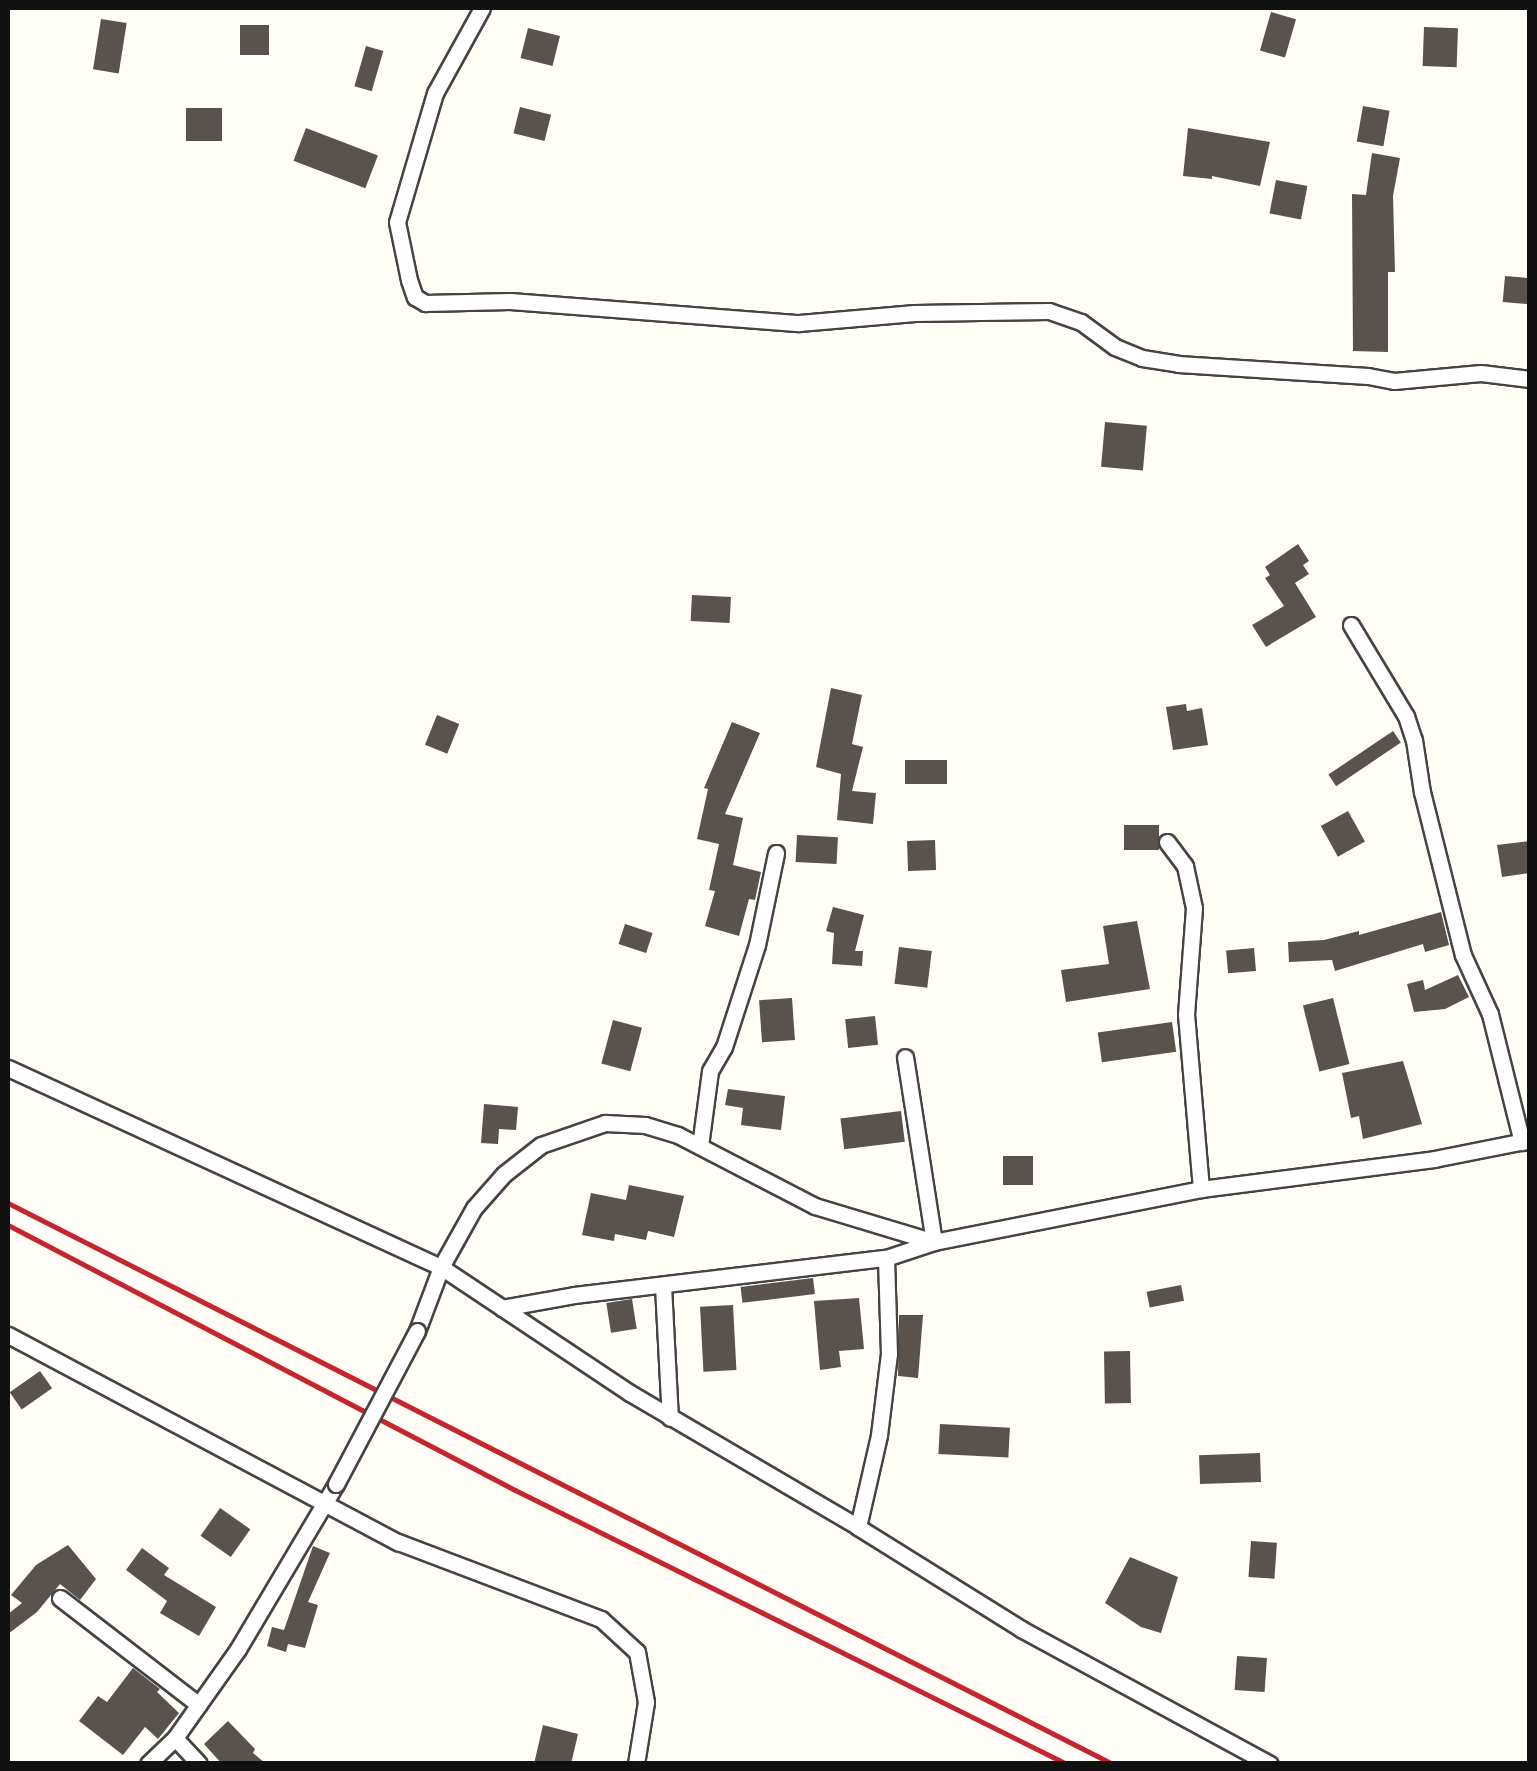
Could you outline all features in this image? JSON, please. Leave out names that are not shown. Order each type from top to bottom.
[{"type":"street","points":[[482,8],[435,93],[397,222],[408,280],[415,297],[425,303],[510,301],[799,322],[916,313],[1048,310],[1081,322],[1115,347],[1178,364],[1394,381],[1480,373],[1530,379]]},
{"type":"street","points":[[502,1308],[574,1294],[886,1258],[934,1242],[1201,1189],[1434,1158],[1526,1141],[1490,1014],[1463,955],[1406,716],[1351,624]]},
{"type":"street","points":[[1167,842],[1185,866],[1194,908],[1186,1014],[1201,1189]]},
{"type":"street","points":[[700,1146],[710,1071],[724,1048],[757,945],[776,853]]},
{"type":"street","points":[[905,1057],[934,1242]]},
{"type":"street","points":[[8,1068],[441,1268],[670,1418],[858,1527],[1020,1630],[1270,1764]]},
{"type":"street","points":[[148,1764],[176,1738],[238,1649],[336,1484],[417,1331],[441,1268],[474,1208],[504,1174],[541,1146],[605,1123],[644,1125],[700,1146],[815,1206],[934,1242]]},
{"type":"street","points":[[858,1527],[879,1436],[889,1354],[886,1258]]},
{"type":"street","points":[[663,1286],[670,1418]]},
{"type":"street","points":[[8,1335],[398,1542],[600,1620],[637,1652],[646,1702],[636,1764]]},
{"type":"street","points":[[60,1598],[199,1705]]},
{"type":"street","points":[[176,1738],[198,1764]]},
{"type":"building","points":[[1271,12],[1296,19],[1285,58],[1260,50]]},
{"type":"building","points":[[101,19],[127,23],[119,73],[93,69]]},
{"type":"building","points":[[240,25],[269,25],[269,55],[240,55]]},
{"type":"building","points":[[1424,27],[1458,28],[1457,67],[1423,66]]},
{"type":"building","points":[[528,28],[560,36],[553,66],[521,58]]},
{"type":"building","points":[[366,46],[383,51],[372,91],[354,86]]},
{"type":"building","points":[[1363,106],[1390,111],[1383,146],[1357,141]]},
{"type":"building","points":[[520,107],[551,115],[545,141],[513,133]]},
{"type":"building","points":[[186,108],[222,108],[222,141],[186,141]]},
{"type":"building","points":[[306,128],[378,156],[365,188],[293,161]]},
{"type":"building","points":[[1188,128],[1270,142],[1260,186],[1212,176],[1183,176]]},
{"type":"building","points":[[1372,153],[1400,158],[1393,196],[1395,272],[1388,272],[1388,352],[1353,351],[1352,194],[1366,195]]},
{"type":"building","points":[[1276,180],[1307,186],[1301,219],[1270,213]]},
{"type":"building","points":[[1505,276],[1530,278],[1528,304],[1503,302]]},
{"type":"building","points":[[1105,422],[1147,426],[1143,470],[1101,467]]},
{"type":"building","points":[[1298,544],[1309,561],[1303,565],[1309,574],[1295,583],[1316,617],[1266,647],[1252,625],[1284,606],[1265,578],[1270,575],[1265,567]]},
{"type":"building","points":[[692,595],[731,597],[730,623],[691,621]]},
{"type":"building","points":[[831,688],[862,695],[852,744],[863,747],[852,791],[876,793],[873,824],[837,820],[841,774],[816,767]]},
{"type":"building","points":[[1186,704],[1187,711],[1202,708],[1208,745],[1173,750],[1166,707]]},
{"type":"building","points":[[437,715],[459,724],[447,754],[425,745]]},
{"type":"building","points":[[732,722],[760,733],[725,814],[743,818],[733,865],[761,872],[755,900],[749,899],[739,936],[705,926],[715,891],[709,890],[719,844],[697,839],[708,789],[704,788]]},
{"type":"building","points":[[1393,731],[1401,743],[1336,786],[1328,775]]},
{"type":"building","points":[[905,760],[947,760],[947,784],[905,784]]},
{"type":"building","points":[[1348,811],[1365,842],[1338,857],[1321,826]]},
{"type":"building","points":[[1124,825],[1159,825],[1159,850],[1124,850]]},
{"type":"building","points":[[797,835],[838,837],[837,864],[796,862]]},
{"type":"building","points":[[935,840],[936,870],[908,871],[907,841]]},
{"type":"building","points":[[1530,841],[1530,873],[1502,877],[1497,845]]},
{"type":"building","points":[[833,907],[864,915],[855,951],[863,951],[862,966],[832,964],[834,933],[826,931]]},
{"type":"building","points":[[1441,912],[1449,945],[1425,952],[1423,944],[1335,971],[1332,960],[1289,962],[1288,942],[1324,940],[1359,931],[1359,935]]},
{"type":"building","points":[[1137,921],[1150,989],[1066,1002],[1061,970],[1109,964],[1103,926]]},
{"type":"building","points":[[625,924],[653,933],[646,953],[619,944]]},
{"type":"building","points":[[899,947],[932,951],[927,988],[894,984]]},
{"type":"building","points":[[1254,948],[1256,971],[1228,973],[1226,950]]},
{"type":"building","points":[[1458,975],[1469,997],[1445,1009],[1414,1012],[1407,984],[1423,980],[1425,990]]},
{"type":"building","points":[[792,998],[795,1040],[762,1042],[759,1000]]},
{"type":"building","points":[[1333,998],[1349,1064],[1319,1071],[1303,1005]]},
{"type":"building","points":[[875,1016],[878,1045],[848,1048],[845,1019]]},
{"type":"building","points":[[613,1020],[642,1028],[630,1071],[601,1063]]},
{"type":"building","points":[[1172,1022],[1176,1052],[1102,1062],[1098,1032]]},
{"type":"building","points":[[1403,1061],[1422,1124],[1363,1139],[1359,1116],[1351,1118],[1342,1073]]},
{"type":"building","points":[[728,1089],[785,1096],[781,1130],[741,1125],[743,1108],[725,1105]]},
{"type":"building","points":[[484,1104],[518,1107],[516,1130],[499,1129],[498,1144],[481,1143]]},
{"type":"building","points":[[901,1111],[905,1142],[844,1149],[840,1118]]},
{"type":"building","points":[[1003,1156],[1033,1156],[1033,1185],[1003,1185]]},
{"type":"building","points":[[629,1185],[684,1196],[674,1237],[648,1231],[646,1240],[615,1234],[614,1241],[582,1235],[591,1193],[626,1200]]},
{"type":"building","points":[[813,1278],[815,1294],[742,1303],[741,1287]]},
{"type":"building","points":[[1181,1285],[1184,1301],[1150,1307],[1147,1292]]},
{"type":"building","points":[[859,1298],[864,1349],[839,1351],[841,1367],[820,1370],[814,1301]]},
{"type":"building","points":[[632,1299],[637,1329],[611,1333],[606,1303]]},
{"type":"building","points":[[733,1305],[736,1370],[703,1372],[700,1307]]},
{"type":"building","points":[[899,1315],[923,1315],[918,1378],[898,1376]]},
{"type":"building","points":[[1104,1351],[1130,1351],[1131,1403],[1105,1403]]},
{"type":"building","points":[[40,1371],[52,1388],[22,1409],[10,1392]]},
{"type":"building","points":[[940,1424],[1010,1428],[1008,1458],[938,1454]]},
{"type":"building","points":[[1260,1453],[1261,1482],[1200,1484],[1199,1455]]},
{"type":"building","points":[[220,1508],[250,1529],[231,1557],[200,1536]]},
{"type":"building","points":[[1251,1541],[1277,1543],[1274,1579],[1248,1577]]},
{"type":"building","points":[[68,1545],[96,1579],[80,1600],[60,1584],[37,1612],[8,1634],[8,1614],[22,1603],[11,1595],[36,1565]]},
{"type":"building","points":[[313,1546],[330,1553],[308,1602],[318,1605],[305,1648],[288,1644],[286,1652],[267,1646],[272,1627],[284,1630]]},
{"type":"building","points":[[142,1548],[169,1568],[164,1575],[216,1607],[199,1636],[160,1613],[167,1601],[126,1570]]},
{"type":"building","points":[[1130,1557],[1178,1577],[1161,1633],[1141,1627],[1105,1603]]},
{"type":"building","points":[[1237,1656],[1267,1658],[1265,1692],[1235,1690]]},
{"type":"building","points":[[133,1668],[160,1689],[157,1692],[179,1713],[158,1739],[145,1727],[123,1755],[79,1721],[98,1696],[107,1702]]},
{"type":"building","points":[[228,1721],[266,1764],[222,1764],[204,1744]]},
{"type":"building","points":[[543,1725],[578,1734],[571,1764],[534,1764]]},
{"type":"railway","points":[[8,1203],[1113,1764]]},
{"type":"railway","points":[[8,1225],[515,1490],[1067,1764]]}]
